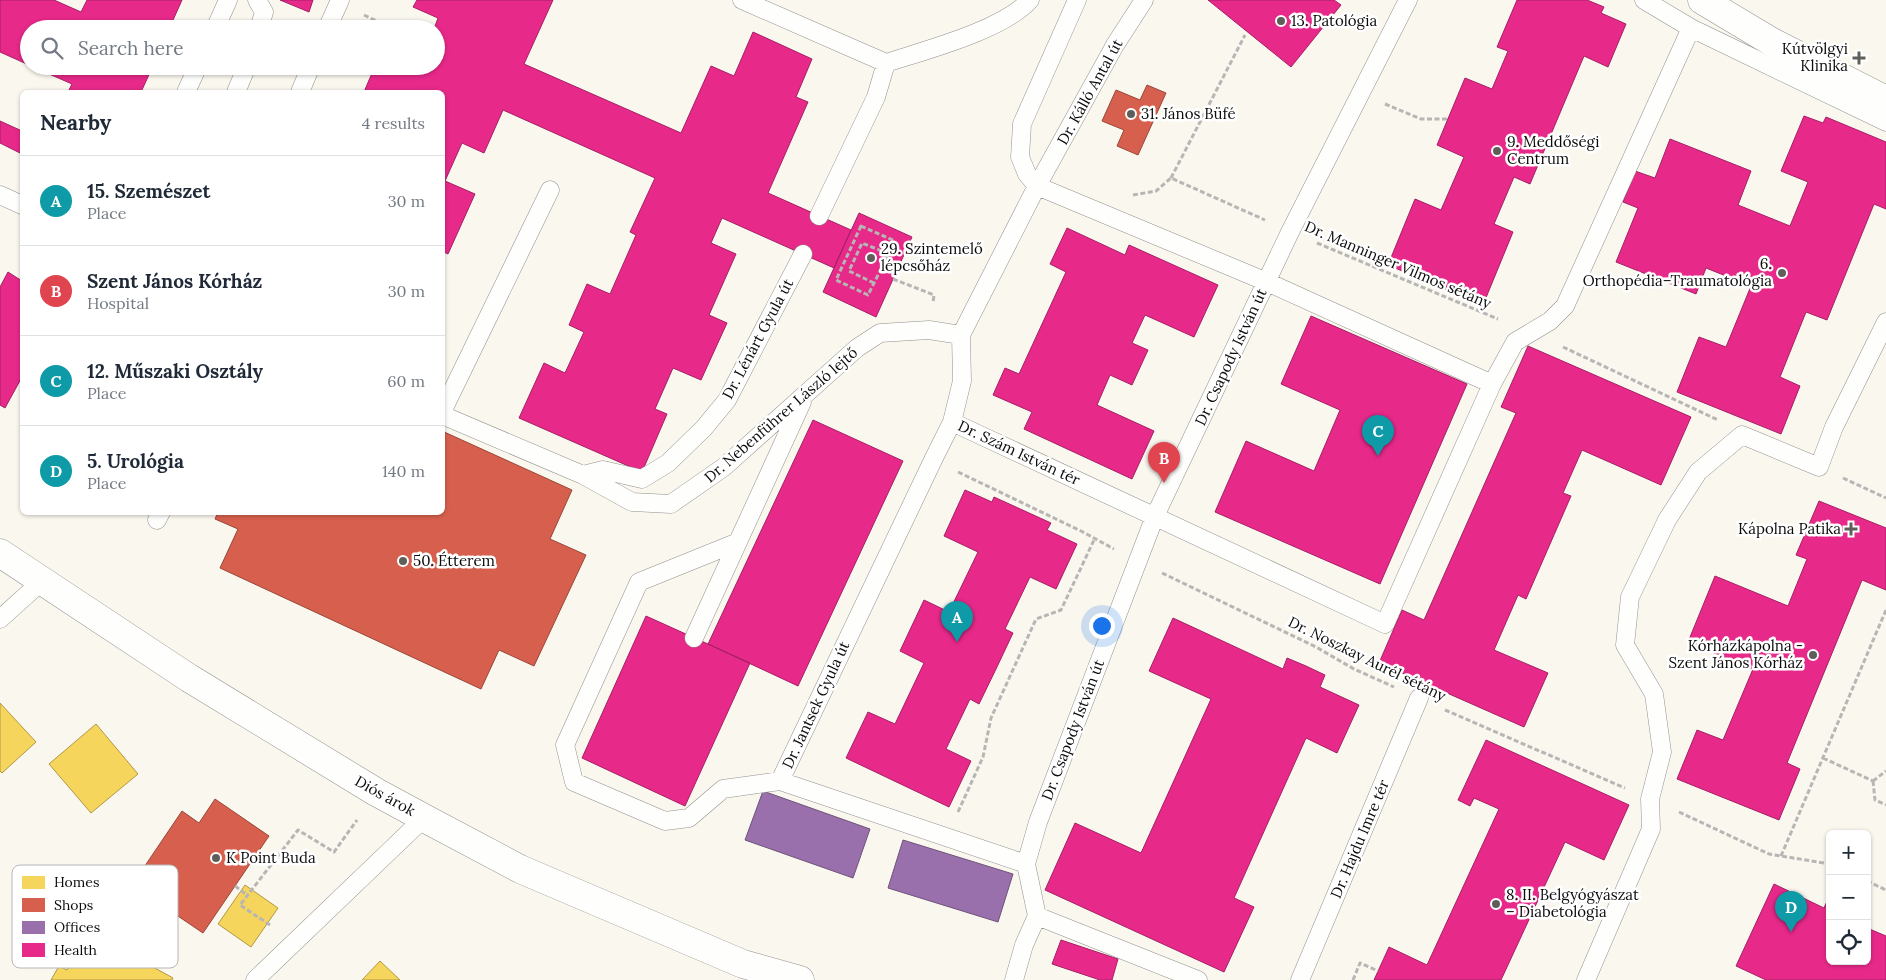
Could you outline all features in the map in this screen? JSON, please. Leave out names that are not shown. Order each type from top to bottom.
[{"type":"street","points":[[1702,0],[1772,42],[1886,100]]},
{"type":"street","name":"Diós árok","points":[[0,553],[41,582],[189,678],[376,792],[424,818],[520,869],[739,972],[800,980]]},
{"type":"lane","points":[[219,20],[228,0]]},
{"type":"lane","points":[[257,0],[264,12],[262,20]]},
{"type":"lane","points":[[331,20],[340,0]]},
{"type":"lane","points":[[742,0],[886,63],[986,29],[1023,8],[1030,0]]},
{"type":"lane","points":[[1077,0],[1022,124],[1020,157],[1027,174],[1037,186],[1267,282],[1492,384],[1514,342],[1550,321],[1565,306],[1691,28]]},
{"type":"lane","name":"Dr. Kálló Antal út","points":[[1037,186],[1115,45],[1144,0]]},
{"type":"lane","name":"Dr. Csapody István út","points":[[1037,916],[1026,864],[1038,822],[1136,561],[1155,516],[1290,232],[1359,93],[1408,0]]},
{"type":"lane","points":[[1644,0],[1691,28],[1886,122]]},
{"type":"lane","points":[[820,216],[876,97],[886,63]]},
{"type":"lane","points":[[187,90],[194,75]]},
{"type":"lane","points":[[237,90],[243,75]]},
{"type":"lane","points":[[301,90],[307,75]]},
{"type":"lane","name":"Dr. Szám István tér","points":[[1037,186],[961,335],[962,381],[952,422],[1385,624],[1492,384]]},
{"type":"lane","points":[[445,407],[550,190]]},
{"type":"lane","points":[[0,196],[20,204]]},
{"type":"lane","name":"Dr. Lénárt Gyula út","points":[[583,475],[603,470],[642,479],[668,463],[704,428],[727,400],[802,254]]},
{"type":"lane","points":[[1586,980],[1651,829],[1650,799],[1662,752],[1654,694],[1625,645],[1630,597],[1667,520],[1698,472],[1742,435],[1819,467],[1834,427],[1886,322]]},
{"type":"lane","name":"Dr. Nebenführer László lejtő","points":[[445,414],[583,475],[632,502],[671,504],[724,467],[857,348],[880,333],[929,330],[961,335]]},
{"type":"lane","points":[[694,638],[806,394]]},
{"type":"lane","name":"Dr. Jantsek Gyula út","points":[[952,422],[780,781],[1026,864]]},
{"type":"lane","points":[[738,542],[639,582],[565,745],[574,782],[665,821],[689,818],[723,789],[780,781]]},
{"type":"lane","points":[[0,619],[41,582]]},
{"type":"lane","name":"Dr. Hajdu Imre tér","points":[[1300,980],[1419,698]]},
{"type":"lane","points":[[255,980],[424,818]]},
{"type":"lane","points":[[1014,980],[1024,944],[1037,916],[1198,980]]},
{"type":"path","points":[[1128,196],[1156,191],[1171,178],[1245,35]]},
{"type":"path","points":[[1359,93],[1421,119],[1448,119]]},
{"type":"path","name":"Dr. Manninger Vilmos sétány","points":[[1171,178],[1290,232],[1529,332],[1697,408],[1735,428],[1742,435]]},
{"type":"path","points":[[861,226],[895,241],[889,254],[868,296],[836,280],[861,226]]},
{"type":"path","points":[[874,283],[849,271],[862,243],[889,254]]},
{"type":"path","points":[[893,279],[934,295],[929,330]]},
{"type":"path","name":"Dr. Noszkay Aurél sétány","points":[[933,460],[1094,538],[1136,561],[1316,647],[1354,669],[1650,799],[1769,854],[1826,863]]},
{"type":"path","points":[[1819,467],[1886,498]]},
{"type":"path","points":[[947,838],[983,757],[991,718],[1036,619],[1061,610],[1094,538]]},
{"type":"path","points":[[1781,856],[1886,610]]},
{"type":"path","points":[[1823,758],[1873,780]]},
{"type":"path","points":[[1873,780],[1886,771]]},
{"type":"path","points":[[1873,780],[1875,800],[1886,806]]},
{"type":"path","points":[[274,928],[240,905],[298,830],[334,852],[340,844]]},
{"type":"path","points":[[1871,883],[1886,890]]},
{"type":"path","points":[[235,886],[247,895]]},
{"type":"path","points":[[1353,980],[1360,963],[1378,971]]},
{"type":"building: Homes","points":[[0,703],[36,742],[2,773],[0,771]]},
{"type":"building: Homes","points":[[96,724],[138,774],[91,813],[49,764]]},
{"type":"building: Homes","points":[[245,885],[278,908],[251,947],[218,924]]},
{"type":"building: Homes","points":[[380,961],[400,980],[362,980]]},
{"type":"building: Homes","points":[[58,968],[67,970],[68,968],[155,968],[173,978],[172,980],[51,980]]},
{"type":"building: Shops","name":"31. János Büfé","points":[[1147,85],[1166,93],[1138,155],[1117,146],[1124,130],[1102,121],[1116,90],[1140,100]]},
{"type":"building: Shops","name":"50. Étterem","points":[[445,432],[572,490],[550,539],[586,555],[534,666],[499,650],[481,689],[220,568],[238,529],[215,519],[217,515],[445,515]]},
{"type":"building: Shops","points":[[215,799],[269,836],[203,933],[178,916],[178,865],[146,865],[182,811],[199,823]]},
{"type":"building: Offices","points":[[763,791],[870,829],[853,878],[745,840]]},
{"type":"building: Offices","points":[[903,840],[1013,874],[998,922],[888,888]]},
{"type":"building: Health","points":[[0,0],[54,0],[81,12],[87,0],[182,0],[173,20],[20,20],[20,61],[0,52]]},
{"type":"building: Health","points":[[280,0],[313,0],[309,12]]},
{"type":"building: Health","points":[[417,0],[553,0],[524,64],[681,133],[711,66],[734,76],[753,32],[812,59],[796,97],[808,102],[768,193],[851,230],[834,268],[722,218],[711,243],[736,254],[709,315],[727,323],[701,380],[673,368],[655,409],[667,414],[642,472],[519,418],[544,363],[565,373],[584,332],[569,325],[587,284],[610,294],[636,235],[630,232],[655,178],[503,110],[484,153],[462,143],[445,181],[445,90],[365,90],[371,75],[445,75],[445,20],[437,20],[438,18],[413,7]]},
{"type":"building: Health","name":"13. Patológia","points":[[1208,0],[1334,0],[1341,5],[1291,67]]},
{"type":"building: Health","name":"9. Meddőségi Centrum","points":[[1517,0],[1587,0],[1604,7],[1601,13],[1626,24],[1608,67],[1584,56],[1530,184],[1514,177],[1494,224],[1513,232],[1483,305],[1388,265],[1415,199],[1441,210],[1464,157],[1437,145],[1465,78],[1492,89],[1508,51],[1497,47]]},
{"type":"building: Health","points":[[52,75],[149,75],[142,90],[69,90],[72,84]]},
{"type":"building: Health","name":"6. Orthopédia–Traumatológia","points":[[1804,116],[1823,123],[1826,117],[1886,142],[1886,209],[1874,204],[1827,320],[1806,312],[1780,377],[1800,386],[1781,434],[1677,392],[1699,337],[1726,347],[1751,286],[1706,268],[1696,294],[1616,262],[1638,208],[1623,202],[1635,171],[1655,178],[1670,139],[1751,171],[1738,205],[1790,226],[1808,182],[1781,171]]},
{"type":"building: Health","points":[[0,121],[20,130],[20,153],[0,143]]},
{"type":"building: Health","points":[[445,181],[475,194],[448,254],[445,252]]},
{"type":"building: Health","name":"29. Szintemelő lépcsőház","points":[[859,213],[912,237],[876,317],[823,292]]},
{"type":"building: Health","points":[[1067,228],[1125,255],[1129,245],[1218,285],[1194,337],[1145,315],[1132,343],[1148,350],[1132,385],[1110,375],[1097,405],[1154,431],[1132,479],[1024,429],[1032,412],[993,395],[1005,368],[1019,374],[1066,272],[1050,264]]},
{"type":"building: Health","points":[[8,272],[20,280],[20,381],[5,408],[0,405],[0,287]]},
{"type":"building: Health","points":[[1311,316],[1467,384],[1380,584],[1215,512],[1246,441],[1314,471],[1340,410],[1281,384]]},
{"type":"building: Health","points":[[1528,346],[1691,417],[1661,485],[1582,450],[1563,493],[1571,496],[1526,599],[1518,595],[1494,650],[1548,673],[1524,727],[1379,663],[1402,610],[1424,620],[1516,413],[1501,407]]},
{"type":"building: Health","points":[[813,420],[903,461],[798,686],[708,644]]},
{"type":"building: Health","points":[[965,490],[992,502],[994,497],[1051,523],[1047,530],[1077,544],[1056,589],[1030,577],[1005,629],[1013,633],[979,704],[970,699],[946,749],[971,761],[949,807],[846,758],[868,712],[895,724],[924,663],[900,651],[924,600],[949,612],[978,552],[944,536]]},
{"type":"building: Health","points":[[1819,501],[1886,528],[1886,590],[1862,580],[1787,763],[1800,769],[1779,820],[1677,779],[1697,730],[1723,740],[1753,669],[1688,642],[1715,576],[1788,606],[1807,559],[1796,555]]},
{"type":"building: Health","points":[[646,616],[750,663],[685,806],[582,758]]},
{"type":"building: Health","points":[[1173,618],[1283,669],[1287,658],[1306,666],[1325,675],[1320,687],[1359,705],[1337,753],[1306,738],[1234,898],[1254,907],[1224,972],[1045,890],[1075,823],[1141,853],[1211,699],[1149,671]]},
{"type":"building: Health","name":"8. II. Belgyógyászat – Diabetológia","points":[[1486,740],[1629,805],[1604,860],[1565,842],[1501,980],[1374,980],[1389,947],[1427,965],[1499,809],[1474,798],[1470,806],[1458,800]]},
{"type":"building: Health","points":[[1774,884],[1824,908],[1826,904],[1826,965],[1871,965],[1871,930],[1886,936],[1886,980],[1766,980],[1736,966]]},
{"type":"building: Health","points":[[1061,940],[1118,959],[1112,980],[1100,980],[1052,964]]},
{"type":"place","name":"13. Patológia","points":[[1281,21]]},
{"type":"place","name":"Kútvölgyi Klinika","points":[[1859,58]]},
{"type":"place","name":"31. János Büfé","points":[[1131,114]]},
{"type":"place","name":"9. Meddőségi Centrum","points":[[1497,151]]},
{"type":"place","name":"29. Szintemelő lépcsőház","points":[[871,258]]},
{"type":"place","name":"6. Orthopédia–Traumatológia","points":[[1782,273]]},
{"type":"place","name":"12. Műszaki Osztály","points":[[1378,456]]},
{"type":"place","name":"Szent János Kórház","points":[[1164,483]]},
{"type":"place","name":"Kápolna Patika","points":[[1851,529]]},
{"type":"place","name":"50. Étterem","points":[[403,561]]},
{"type":"place","name":"15. Szemészet","points":[[957,642]]},
{"type":"place","name":"Kórházkápolna - Szent János Kórház","points":[[1813,655]]},
{"type":"place","name":"K Point Buda","points":[[216,858]]},
{"type":"place","name":"8. II. Belgyógyászat – Diabetológia","points":[[1496,904]]},
{"type":"place","name":"5. Urológia","points":[[1791,932]]}]
